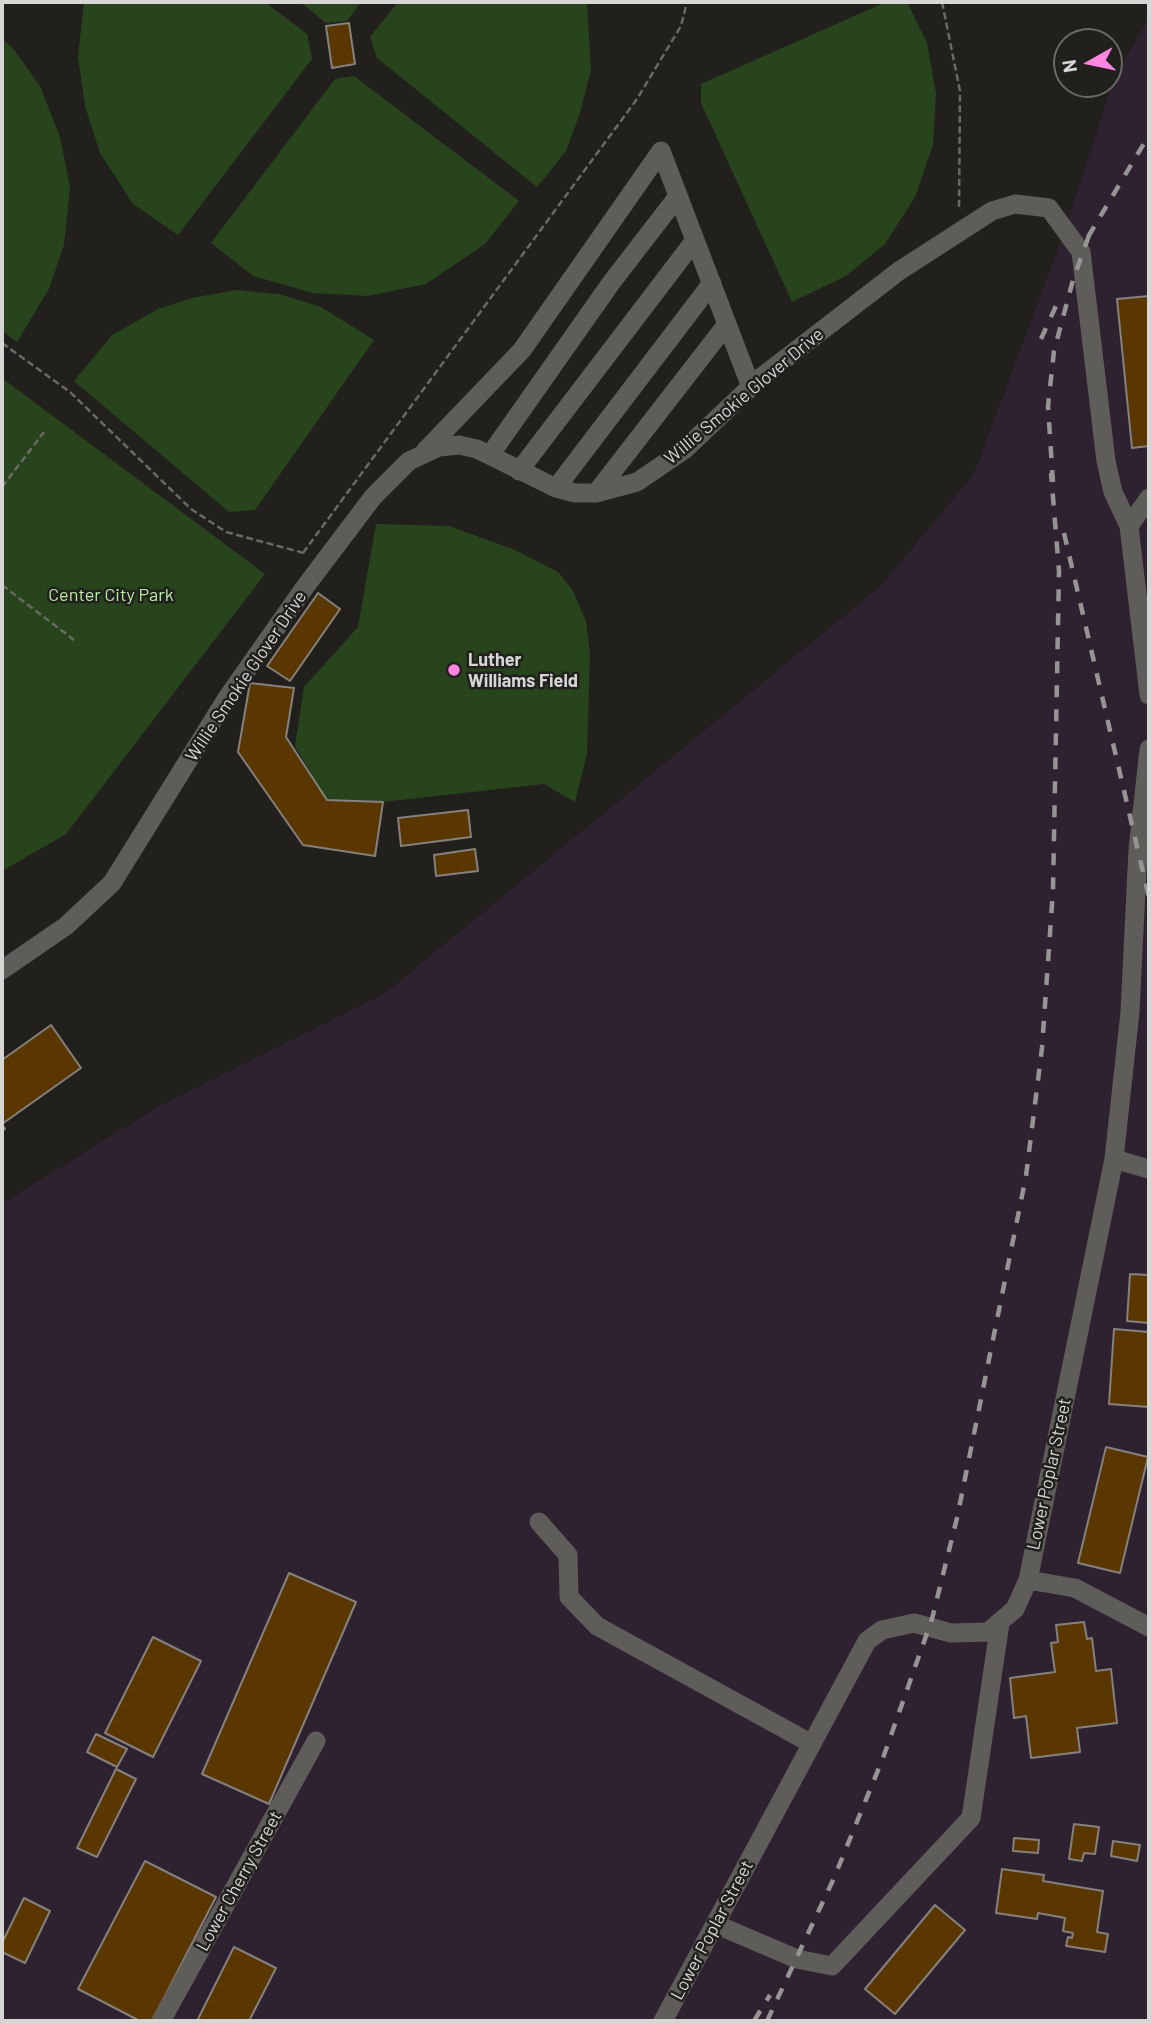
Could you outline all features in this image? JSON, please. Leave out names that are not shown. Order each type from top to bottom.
[{"type":"street","points":[[424,452],[522,350],[661,151],[751,387]]},
{"type":"street","points":[[490,456],[611,283],[678,196]]},
{"type":"street","name":"Willie Smokie Glover Drive","points":[[2,970],[66,926],[112,883],[227,698],[327,557],[393,475],[424,452],[458,445],[490,456],[555,488],[596,493],[637,482],[660,467],[751,387],[899,271],[959,229],[992,211],[1015,204],[1048,208],[1073,239],[1082,256],[1106,461],[1113,492],[1129,526]]},
{"type":"street","points":[[519,471],[695,240]]},
{"type":"street","points":[[555,488],[712,284]]},
{"type":"street","points":[[596,493],[727,324]]},
{"type":"street","points":[[1149,498],[1129,526],[1149,695]]},
{"type":"street","name":"Lower Poplar Street","points":[[663,2021],[867,1641],[882,1630],[914,1623],[951,1633],[988,1632],[1015,1609],[1028,1580],[1114,1159],[1130,1012],[1138,850],[1149,749]]},
{"type":"street","points":[[1114,1159],[1149,1169]]},
{"type":"street","points":[[539,1522],[568,1555],[569,1597],[597,1626],[812,1744]]},
{"type":"street","points":[[1028,1580],[1075,1588],[1149,1627]]},
{"type":"street","points":[[715,1924],[797,1959],[832,1966],[971,1818],[1000,1623]]},
{"type":"street","name":"Lower Cherry Street","points":[[161,2021],[316,1741]]},
{"type":"path","points":[[303,553],[637,99],[681,26],[687,2]]},
{"type":"path","points":[[942,2],[960,91],[959,229]]},
{"type":"path","points":[[2,343],[70,393],[191,509],[226,532],[327,557]]},
{"type":"path","points":[[2,487],[44,432]]},
{"type":"path","points":[[2,585],[74,640]]},
{"type":"shaded area","points":[[1149,17],[1149,2021],[2,2021],[2,1204],[158,1107],[383,995],[883,584],[974,474],[1063,236],[1108,98],[1123,98],[1123,63]]},
{"type":"green space","points":[[84,2],[265,2],[307,34],[312,59],[178,235],[133,204],[100,153],[85,106],[78,57]]},
{"type":"green space","points":[[300,2],[361,2],[347,21],[326,23]]},
{"type":"green space","points":[[398,2],[587,2],[591,70],[580,113],[566,151],[537,187],[377,58],[370,37]]},
{"type":"green space","points":[[886,2],[907,2],[927,43],[936,93],[933,145],[915,197],[885,244],[846,276],[792,302],[701,103],[701,84]]},
{"type":"green space","points":[[2,39],[12,47],[40,86],[60,137],[70,187],[64,245],[49,289],[17,342],[2,331]]},
{"type":"green space","points":[[354,76],[519,201],[485,244],[426,284],[368,296],[313,293],[253,276],[211,243],[335,79]]},
{"type":"green space","points":[[236,290],[279,294],[321,307],[374,340],[255,510],[229,512],[74,381],[112,335],[158,309],[192,298]]},
{"type":"green space","name":"Center City Park","points":[[2,378],[265,574],[66,834],[2,871]]},
{"type":"green space","name":"Luther Williams Field","points":[[376,524],[449,526],[515,550],[558,572],[572,589],[586,621],[590,654],[587,754],[575,802],[544,784],[383,802],[327,800],[295,746],[304,687],[358,627]]},
{"type":"building","points":[[349,23],[355,64],[332,68],[326,26]]},
{"type":"building","points":[[1149,296],[1149,446],[1132,448],[1117,299]]},
{"type":"building","points":[[318,593],[340,609],[290,681],[267,666]]},
{"type":"building","points":[[250,683],[294,688],[286,737],[327,800],[383,802],[375,856],[303,845],[238,752]]},
{"type":"building","points":[[468,810],[471,837],[401,846],[398,818]]},
{"type":"building","points":[[475,849],[478,871],[436,876],[434,855]]},
{"type":"building","points":[[51,1025],[81,1068],[2,1124],[2,1060]]},
{"type":"building","points":[[1130,1274],[1149,1275],[1149,1323],[1127,1321]]},
{"type":"building","points":[[1114,1329],[1149,1332],[1149,1407],[1109,1404]]},
{"type":"building","points":[[1106,1447],[1148,1457],[1120,1573],[1078,1563]]},
{"type":"building","points":[[289,1573],[356,1602],[269,1804],[202,1774]]},
{"type":"building","points":[[1084,1622],[1087,1639],[1092,1638],[1096,1671],[1111,1669],[1117,1723],[1077,1728],[1080,1752],[1031,1758],[1026,1716],[1014,1718],[1010,1678],[1055,1672],[1051,1643],[1058,1642],[1056,1625]]},
{"type":"building","points":[[153,1637],[201,1661],[153,1757],[105,1733]]},
{"type":"building","points":[[96,1734],[127,1749],[117,1767],[87,1752]]},
{"type":"building","points":[[116,1769],[136,1779],[97,1857],[77,1848]]},
{"type":"building","points":[[1074,1824],[1099,1827],[1095,1854],[1084,1853],[1082,1861],[1069,1859]]},
{"type":"building","points":[[1014,1838],[1039,1840],[1038,1853],[1013,1851]]},
{"type":"building","points":[[1113,1841],[1140,1845],[1137,1861],[1111,1856]]},
{"type":"building","points":[[145,1861],[216,1897],[152,2021],[140,2021],[78,1989]]},
{"type":"building","points":[[1002,1869],[1044,1875],[1043,1881],[1103,1891],[1097,1932],[1108,1934],[1105,1952],[1066,1946],[1068,1937],[1072,1938],[1073,1933],[1063,1931],[1065,1918],[1038,1913],[1037,1919],[996,1913]]},
{"type":"building","points":[[24,1898],[50,1911],[25,1963],[2,1952],[2,1943]]},
{"type":"building","points":[[935,1905],[965,1930],[895,2014],[865,1989]]},
{"type":"building","points":[[234,1947],[276,1968],[249,2021],[197,2021]]},
{"type":"railway","points":[[1088,237],[1149,135]]},
{"type":"railway","points":[[1053,482],[1048,406],[1054,351],[1073,280],[1091,230]]},
{"type":"railway","points":[[1041,339],[1060,297]]},
{"type":"railway","points":[[767,2021],[834,1878],[883,1758],[932,1619],[957,1518],[1026,1176],[1042,1048],[1053,890],[1059,571],[1051,473]]},
{"type":"railway","points":[[1064,533],[1149,898]]},
{"type":"railway","points":[[754,2021],[770,1995]]},
{"type":"place","name":"Luther Williams Field","points":[[454,670]]}]
